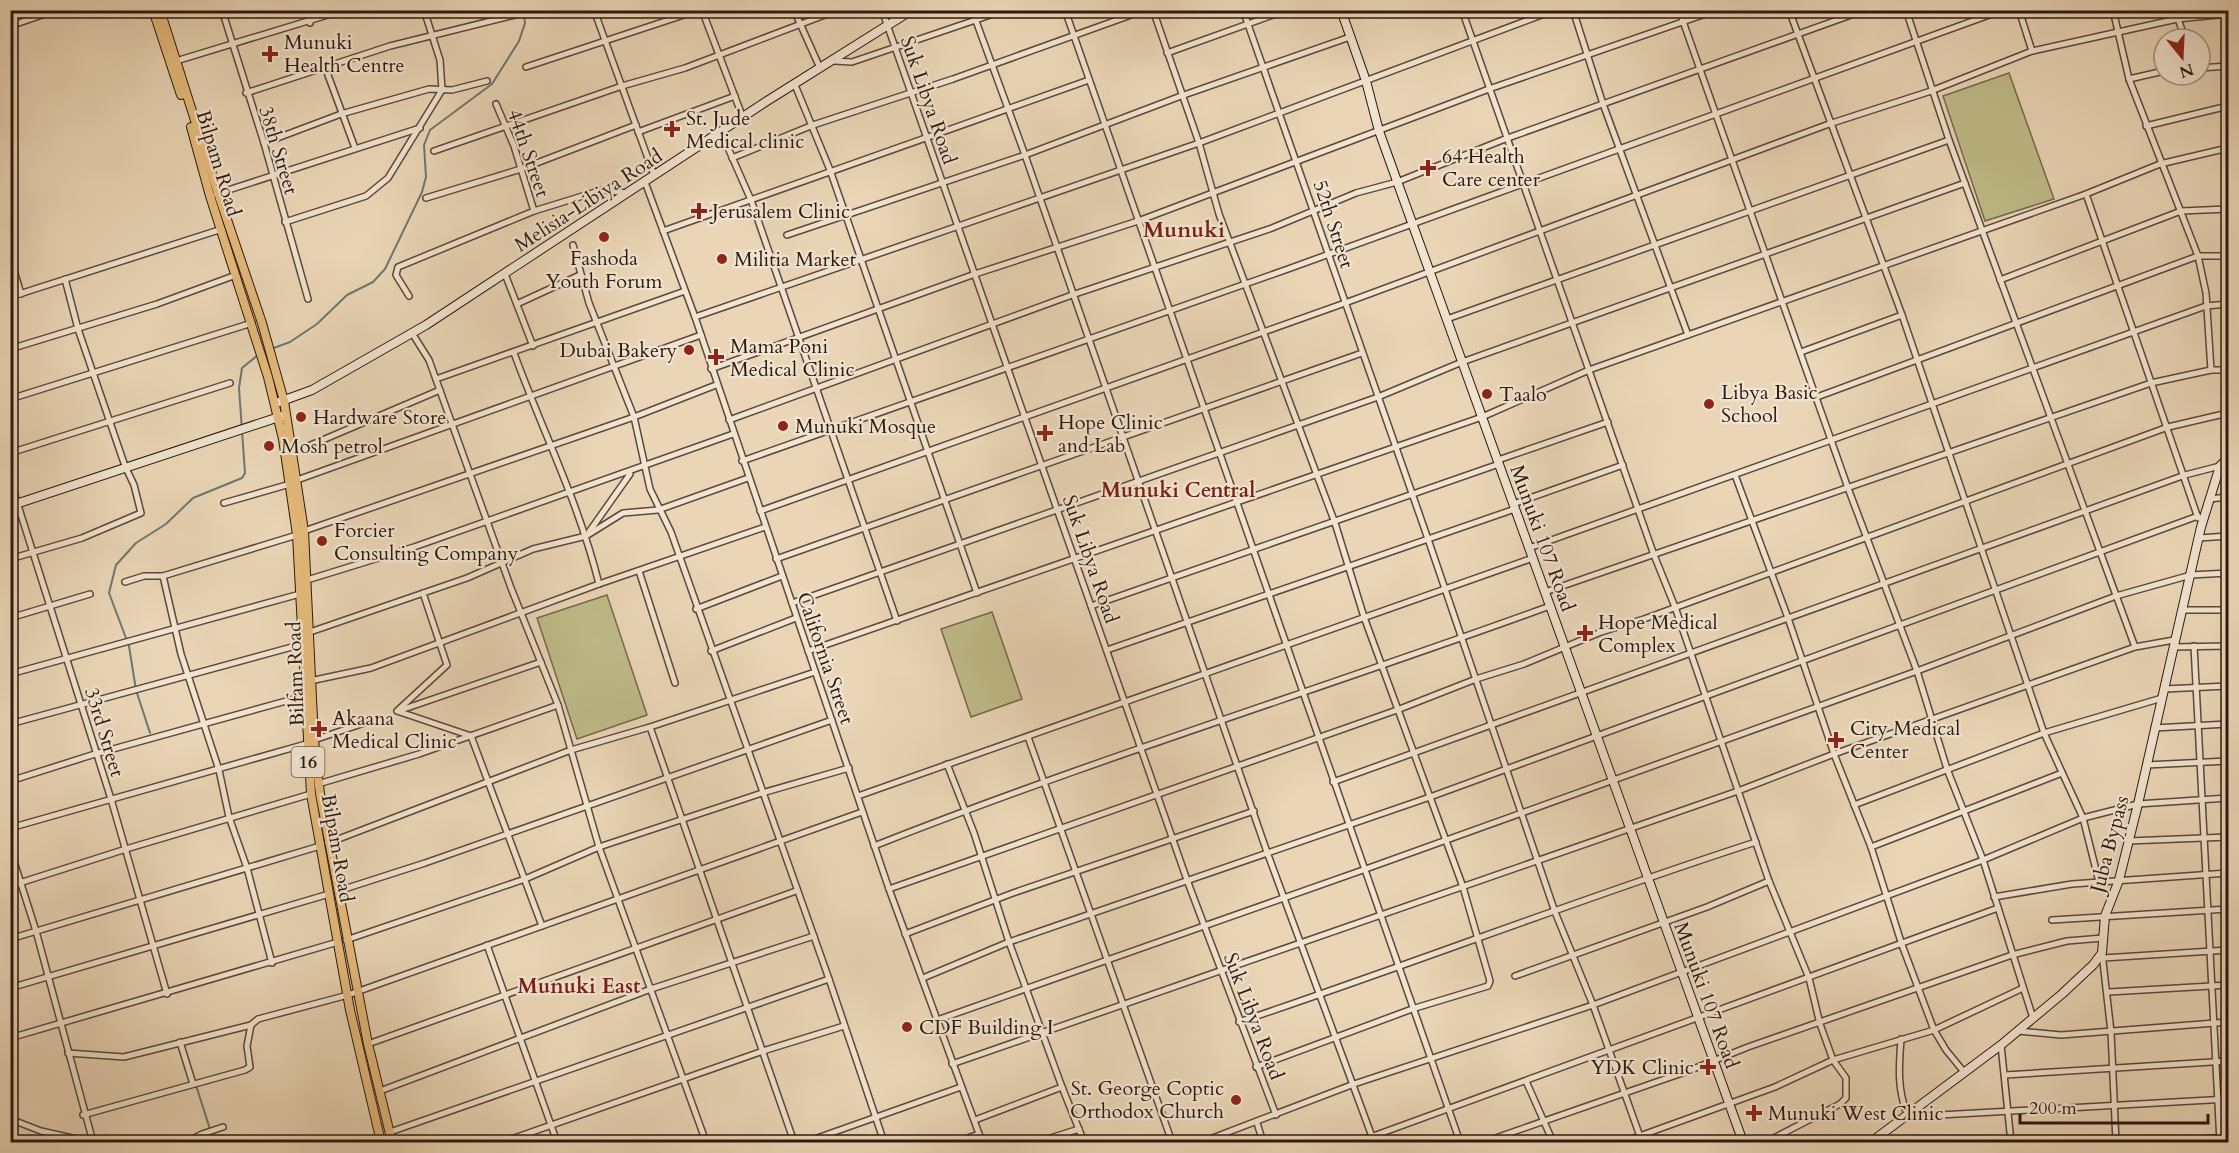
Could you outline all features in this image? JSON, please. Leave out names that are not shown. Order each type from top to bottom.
[{"type":"main road","name":"Bilpam Road","points":[[153,10],[214,195],[262,323],[284,401],[282,416],[294,482],[300,533],[300,594],[308,681],[311,794],[333,892],[342,941],[348,995],[381,1143]]},
{"type":"main road","name":"Bilpam Road","points":[[160,10],[222,229],[275,404],[282,416]]},
{"type":"main road","name":"Melisia-Libiya Road","points":[[275,404],[312,390],[412,333],[912,10]]},
{"type":"main road","name":"Munuki 107 Road","points":[[1341,10],[1397,182],[1613,779],[1662,922],[1683,971],[1743,1143]]},
{"type":"main road","name":"16","points":[[282,416],[292,453],[294,482]]},
{"type":"main road","points":[[14,505],[125,466],[282,416]]},
{"type":"main road","name":"Juba Bypass","points":[[2103,956],[2105,916],[2119,880],[2138,804],[2201,527],[2220,466],[2228,458]]},
{"type":"main road","name":"Bilfam Road","points":[[300,533],[307,580],[310,632],[308,681]]},
{"type":"main road","name":"Bilfam Road","points":[[310,742],[318,784],[324,845]]},
{"type":"main road","name":"16","points":[[342,941],[357,991],[392,1143]]},
{"type":"main road","points":[[1871,1143],[2001,1045],[2103,956]]},
{"type":"street","points":[[11,26],[57,10]]},
{"type":"street","name":"38th Street","points":[[222,10],[246,93],[264,143],[308,299]]},
{"type":"street","points":[[308,10],[310,23]]},
{"type":"street","points":[[176,61],[310,23],[344,10]]},
{"type":"street","points":[[285,222],[366,196],[388,178],[442,90],[444,81],[424,10]]},
{"type":"street","points":[[594,10],[654,176]]},
{"type":"street","points":[[526,67],[701,10],[743,118]]},
{"type":"street","points":[[794,10],[820,68]]},
{"type":"street","points":[[434,152],[718,55],[838,10]]},
{"type":"street","name":"Suk Libya Road","points":[[882,10],[1187,880],[1276,1115]]},
{"type":"street","points":[[972,10],[1267,852],[1373,1140]]},
{"type":"street","points":[[834,61],[847,63],[895,49],[1005,10]]},
{"type":"street","points":[[1065,10],[1397,968],[1460,1143]]},
{"type":"street","points":[[732,158],[813,125],[911,94],[1145,10]]},
{"type":"street","points":[[1153,10],[1199,143],[1219,214],[1265,331],[1297,425],[1335,523],[1364,617],[1463,887],[1479,936],[1490,984],[1412,1009],[1256,1066]]},
{"type":"street","name":"52th Street","points":[[1243,10],[1428,539],[1555,912],[1571,956],[1593,1005],[1642,1143]]},
{"type":"street","points":[[1167,53],[1248,26],[1287,10]]},
{"type":"street","points":[[1462,10],[1505,139],[1558,280],[1637,509],[1675,607],[1769,881],[1809,978],[1820,1024],[1833,1060],[1846,1078],[1845,1100],[1825,1113],[1775,1136],[1766,1143]]},
{"type":"street","points":[[695,317],[1039,199],[1120,168],[1199,143],[1555,10]]},
{"type":"street","points":[[1573,10],[1603,104],[1688,335]]},
{"type":"street","points":[[1679,10],[1848,488],[1917,670],[1947,769],[1983,860],[2033,1018]]},
{"type":"street","points":[[711,369],[975,274],[1138,221],[1489,89],[1717,10]]},
{"type":"street","points":[[1789,10],[1864,220],[1902,315],[2044,733],[2083,819],[2099,882]]},
{"type":"street","points":[[729,420],[1154,266],[1272,228],[1505,139],[1701,71],[1865,10]]},
{"type":"street","points":[[1905,10],[1948,140],[2135,647]]},
{"type":"street","points":[[742,461],[1413,224],[2003,10]]},
{"type":"street","points":[[2019,10],[2032,51]]},
{"type":"street","points":[[2113,10],[2129,79],[2160,164],[2198,256],[2206,306],[2211,370]]},
{"type":"street","points":[[2175,10],[2180,27]]},
{"type":"street","points":[[246,93],[390,46],[519,14]]},
{"type":"street","points":[[760,511],[929,453],[1025,416],[1345,303],[1430,270],[1733,162],[1829,124],[1931,91],[2032,51],[2177,19],[2229,14]]},
{"type":"street","points":[[787,235],[1105,126],[1181,96],[1350,37]]},
{"type":"street","points":[[2212,67],[2229,66]]},
{"type":"street","points":[[325,67],[355,148]]},
{"type":"street","points":[[2129,79],[2152,74]]},
{"type":"street","points":[[663,231],[1089,80]]},
{"type":"street","points":[[264,143],[341,114],[429,89],[456,90],[487,81]]},
{"type":"street","points":[[795,85],[813,125],[846,214],[977,593]]},
{"type":"street","points":[[426,198],[521,169],[735,96]]},
{"type":"street","name":"44th Street","points":[[496,104],[521,169],[534,212]]},
{"type":"street","points":[[2146,126],[2229,106]]},
{"type":"street","points":[[214,195],[272,174],[420,128]]},
{"type":"street","points":[[721,132],[751,200],[897,621]]},
{"type":"street","points":[[1447,319],[1948,140]]},
{"type":"street","points":[[808,651],[1482,417],[1589,370],[2086,194],[2160,164],[2229,148]]},
{"type":"street","name":"California Street","points":[[645,182],[695,317],[716,385],[889,889],[982,1143]]},
{"type":"street","points":[[792,603],[1378,397],[1462,362],[1965,183]]},
{"type":"street","points":[[409,296],[396,275],[398,267],[534,212],[602,190],[627,193]]},
{"type":"street","points":[[2086,194],[2151,383],[2186,475],[2201,527]]},
{"type":"street","points":[[2000,280],[2181,211],[2229,209]]},
{"type":"street","points":[[10,297],[222,229]]},
{"type":"street","points":[[573,245],[580,275],[597,323],[634,417],[644,466],[658,510],[671,532],[696,609],[829,979],[884,1143]]},
{"type":"street","points":[[1817,397],[2198,256],[2229,256]]},
{"type":"street","points":[[10,258],[21,294]]},
{"type":"street","points":[[505,274],[519,303],[533,346]]},
{"type":"street","points":[[10,349],[78,329],[236,275]]},
{"type":"street","points":[[519,303],[580,275]]},
{"type":"street","points":[[10,559],[82,538],[141,513],[134,486],[78,329],[65,279]]},
{"type":"street","points":[[436,379],[685,291]]},
{"type":"street","points":[[1529,548],[2206,306],[2229,304]]},
{"type":"street","points":[[1801,352],[1902,315]]},
{"type":"street","points":[[10,399],[252,325]]},
{"type":"street","points":[[412,333],[429,360],[503,564],[558,705],[599,847],[706,1143]]},
{"type":"street","points":[[224,503],[294,482],[701,335]]},
{"type":"street","points":[[514,353],[571,492],[599,584]]},
{"type":"street","points":[[776,559],[1362,353]]},
{"type":"street","points":[[1545,592],[2151,383],[2211,370],[2229,370]]},
{"type":"street","points":[[10,453],[230,383]]},
{"type":"street","points":[[125,582],[144,576],[163,576],[300,533],[634,417],[716,385]]},
{"type":"street","points":[[292,453],[440,390]]},
{"type":"street","points":[[889,889],[1237,764],[1397,710],[1476,679],[1524,664],[1564,646],[2068,466],[2168,427],[2229,413]]},
{"type":"street","points":[[1091,606],[1413,496],[1608,422]]},
{"type":"street","points":[[307,580],[633,471],[733,434]]},
{"type":"street","points":[[2228,458],[2229,453]]},
{"type":"street","points":[[1107,650],[1428,539],[1623,465]]},
{"type":"street","points":[[1333,782],[2186,475],[2220,466]]},
{"type":"street","points":[[586,536],[633,471]]},
{"type":"street","points":[[1735,475],[1788,618],[1834,753],[1871,847],[1918,989],[1934,1030],[1946,1050],[1964,1072]]},
{"type":"street","points":[[310,632],[503,564],[533,549],[586,536],[623,513],[658,510],[748,478]]},
{"type":"street","name":"33rd Street","points":[[10,480],[14,505],[33,552],[48,607],[81,703],[167,994]]},
{"type":"street","points":[[2209,499],[2229,498]]},
{"type":"street","points":[[923,978],[1009,942],[1091,916],[1187,880],[1430,797],[2198,516]]},
{"type":"street","points":[[308,681],[371,668],[522,611],[765,527]]},
{"type":"street","points":[[2199,538],[2229,536]]},
{"type":"street","points":[[858,795],[1533,558]]},
{"type":"street","points":[[639,571],[675,683]]},
{"type":"street","points":[[937,1020],[1204,924],[1363,870],[2116,596],[2191,574],[2229,573]]},
{"type":"street","points":[[163,576],[188,677],[219,770],[230,817],[247,868],[272,963]]},
{"type":"street","points":[[696,609],[782,576]]},
{"type":"street","points":[[397,711],[447,665],[423,593]]},
{"type":"street","points":[[10,618],[90,594]]},
{"type":"street","points":[[10,674],[300,594]]},
{"type":"street","points":[[874,846],[1045,781],[1141,747],[1222,722],[1550,606]]},
{"type":"street","points":[[2183,610],[2229,610]]},
{"type":"street","points":[[711,651],[796,618]]},
{"type":"street","points":[[10,724],[303,644]]},
{"type":"street","points":[[952,1064],[1738,791],[1834,753],[2028,687],[2135,647],[2173,644],[2229,646]]},
{"type":"street","points":[[2194,646],[2202,762],[2220,1140]]},
{"type":"street","points":[[397,711],[541,662]]},
{"type":"street","points":[[10,939],[324,845],[571,750],[650,727],[815,672]]},
{"type":"street","points":[[2164,689],[2229,686]]},
{"type":"street","points":[[10,781],[95,754],[308,695]]},
{"type":"street","points":[[1854,805],[2044,733],[2162,698]]},
{"type":"street","points":[[318,784],[471,736],[558,705]]},
{"type":"street","points":[[397,711],[471,736]]},
{"type":"street","points":[[10,828],[219,770],[373,720]]},
{"type":"street","points":[[10,988],[152,948],[333,892],[507,834],[832,720]]},
{"type":"street","points":[[2154,728],[2229,724]]},
{"type":"street","points":[[650,727],[794,1143]]},
{"type":"street","points":[[471,736],[542,926]]},
{"type":"street","points":[[1028,737],[1172,1143]]},
{"type":"street","points":[[2146,765],[2229,760]]},
{"type":"street","points":[[947,764],[966,810],[1009,942],[1084,1143]]},
{"type":"street","points":[[10,1038],[342,941],[525,879],[599,847],[762,793],[849,768]]},
{"type":"street","points":[[1871,847],[2062,773]]},
{"type":"street","points":[[10,886],[311,794]]},
{"type":"street","points":[[1202,1143],[1354,1084],[1593,1005],[1983,860],[2083,819],[2138,804],[2229,798]]},
{"type":"street","points":[[906,934],[1173,837],[1254,811]]},
{"type":"street","points":[[68,1053],[124,1057],[251,1025],[258,1019],[348,995],[862,812]]},
{"type":"street","points":[[2128,841],[2229,837]]},
{"type":"street","points":[[1239,1022],[1397,968],[1479,936],[1756,842]]},
{"type":"street","points":[[10,849],[36,931],[91,1143],[49,1133],[10,1119]]},
{"type":"street","points":[[1994,897],[2072,884],[2229,873]]},
{"type":"street","points":[[1515,976],[1769,881]]},
{"type":"street","points":[[368,1044],[796,891]]},
{"type":"street","points":[[1357,1143],[1373,1140],[1446,1108],[1609,1052],[1698,1017],[1902,945],[1998,908]]},
{"type":"street","points":[[2052,920],[2229,909]]},
{"type":"street","points":[[380,1091],[651,989],[814,936]]},
{"type":"street","points":[[1484,1143],[2012,956],[2067,941],[2103,938]]},
{"type":"street","points":[[487,945],[557,1143]]},
{"type":"street","points":[[2116,1143],[2112,1032],[2103,956],[2229,950]]},
{"type":"street","points":[[390,1132],[829,979]]},
{"type":"street","points":[[2109,992],[2229,985]]},
{"type":"street","points":[[1623,1143],[1775,1087],[1833,1060],[1934,1030],[2023,988]]},
{"type":"street","points":[[2016,1031],[2061,1035],[2229,1022]]},
{"type":"street","points":[[83,1115],[250,1067],[247,1046],[251,1025]]},
{"type":"street","points":[[503,1143],[683,1078],[844,1026]]},
{"type":"street","points":[[1901,1039],[1898,1079],[1905,1116],[2229,1099]]},
{"type":"street","points":[[180,1042],[193,1084]]},
{"type":"street","points":[[2001,1045],[2011,1143]]},
{"type":"street","points":[[2005,1075],[2229,1061]]},
{"type":"street","points":[[1526,1081],[1553,1143]]},
{"type":"street","points":[[806,1143],[961,1087]]},
{"type":"street","points":[[975,1120],[1062,1087]]},
{"type":"street","points":[[1257,1123],[1263,1143]]},
{"type":"street","points":[[187,1143],[202,1134],[223,1127]]},
{"type":"street","points":[[1038,1143],[1079,1129]]},
{"type":"street","points":[[956,1143],[980,1134]]},
{"type":"street","points":[[2165,1143],[2220,1140],[2229,1137]]},
{"type":"shaded area","points":[[2009,73],[2054,199],[1985,221],[1943,96]]},
{"type":"shaded area","points":[[607,595],[647,715],[577,739],[537,618]]},
{"type":"shaded area","points":[[992,612],[1022,699],[971,717],[941,629]]},
{"type":"waterway","points":[[271,349],[290,342],[317,324],[347,295],[373,282],[385,269],[422,192],[426,177],[424,145],[430,130],[492,84],[519,41],[525,23],[523,10]]},
{"type":"waterway","points":[[150,733],[136,690],[129,646],[109,593],[116,565],[136,543],[166,524],[193,498],[242,478],[245,473],[239,388],[242,368],[258,355]]},
{"type":"waterway","points":[[188,1060],[214,1142]]},
{"type":"place","name":"Munuki Health Centre","points":[[270,54]]},
{"type":"place","name":"St. Jude Medical clinic","points":[[672,129]]},
{"type":"place","name":"64 Health Care center","points":[[1428,168]]},
{"type":"place","name":"Jerusalem Clinic","points":[[699,211]]},
{"type":"place","name":"Fashoda Youth Forum","points":[[604,237]]},
{"type":"place","name":"Militia Market","points":[[722,259]]},
{"type":"place","name":"Dubai Bakery","points":[[689,350]]},
{"type":"place","name":"Mama Poni Medical Clinic","points":[[716,357]]},
{"type":"place","name":"Taalo","points":[[1487,394]]},
{"type":"place","name":"Libya Basic School","points":[[1709,404]]},
{"type":"place","name":"Hardware Store","points":[[301,417]]},
{"type":"place","name":"Munuki Mosque","points":[[783,426]]},
{"type":"place","name":"Hope Clinic and Lab","points":[[1045,433]]},
{"type":"place","name":"Mosh petrol","points":[[269,446]]},
{"type":"place","name":"Forcier Consulting Company","points":[[322,541]]},
{"type":"place","name":"Hope Medical Complex","points":[[1585,633]]},
{"type":"place","name":"Akaana Medical Clinic","points":[[319,729]]},
{"type":"place","name":"City Medical Center","points":[[1836,740]]},
{"type":"place","name":"CDF Building I","points":[[907,1027]]},
{"type":"place","name":"YDK Clinic","points":[[1708,1067]]},
{"type":"place","name":"St. George Coptic Orthodox Church","points":[[1236,1100]]},
{"type":"place","name":"Munuki West Clinic","points":[[1754,1113]]},
{"type":"district","name":"Munuki","points":[[1184,229]]},
{"type":"district","name":"Munuki Central","points":[[1178,490]]},
{"type":"district","name":"Munuki East","points":[[579,986]]}]
